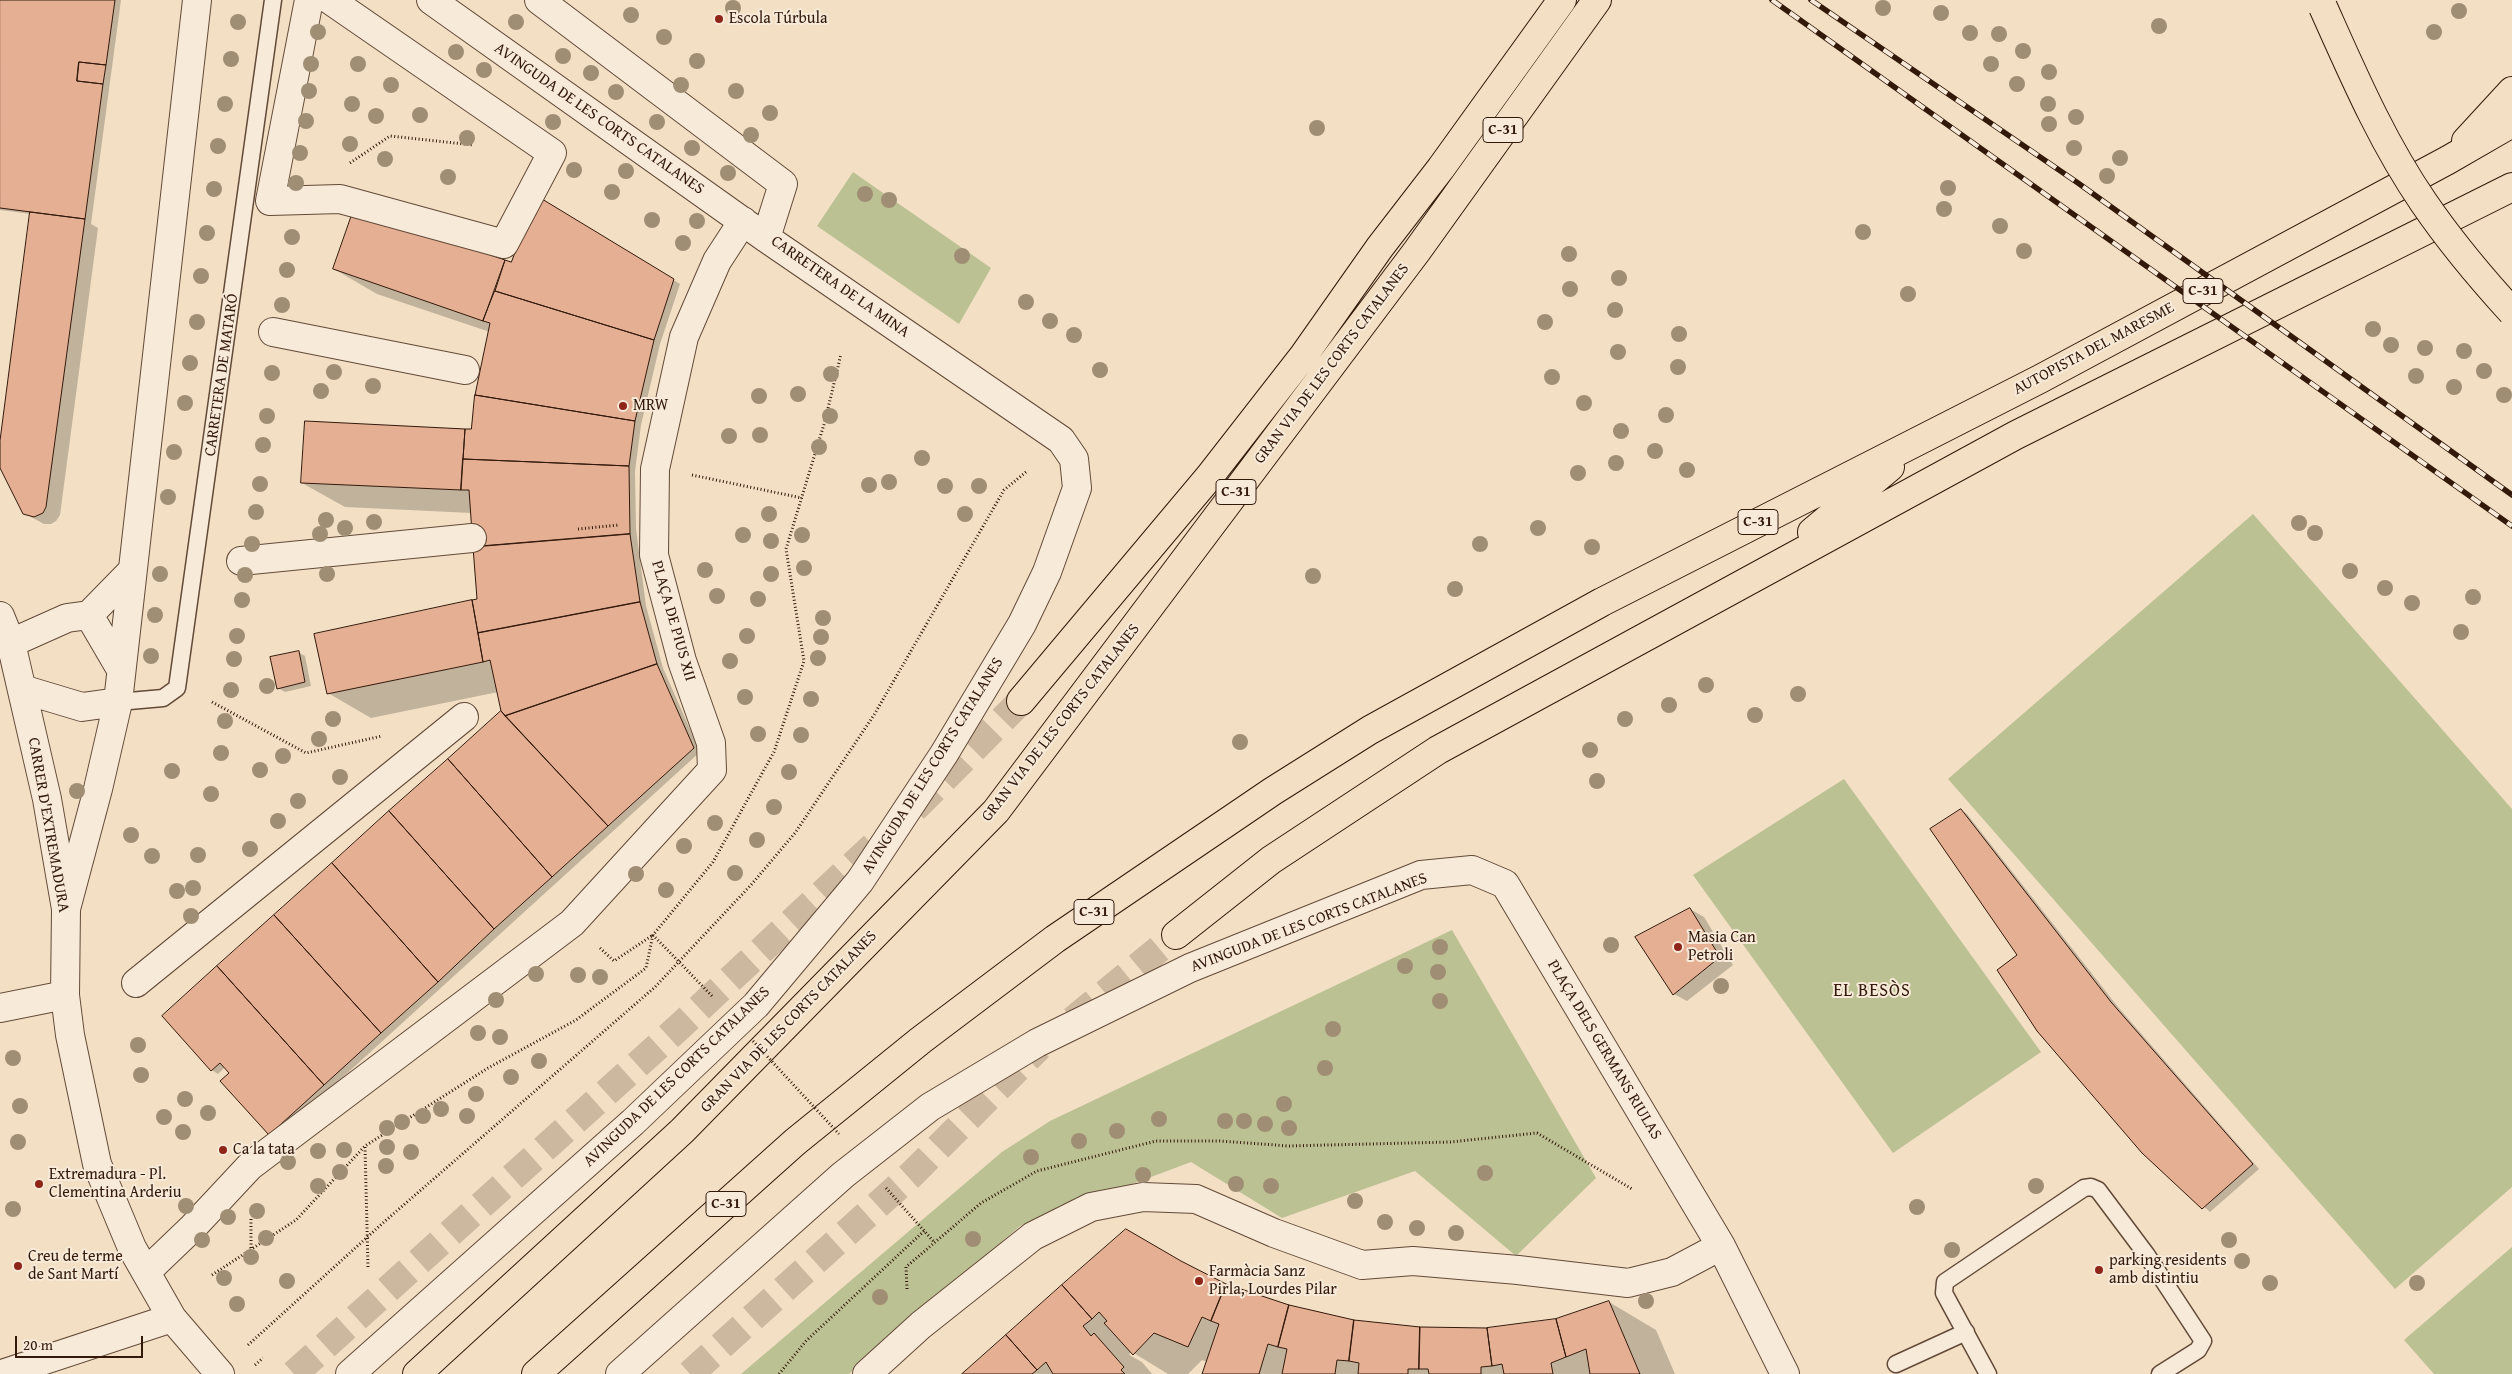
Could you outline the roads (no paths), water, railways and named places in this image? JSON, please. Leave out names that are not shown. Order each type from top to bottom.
[{"type":"highway","points":[[1490,101],[1513,48],[1544,0]]},
{"type":"highway","points":[[1021,701],[1209,477],[1304,355],[1380,247],[1441,168],[1562,0]]},
{"type":"highway","points":[[2322,4],[2367,105],[2424,202],[2487,284],[2512,312]]},
{"type":"highway","name":"GRAN VIA DE LES CORTS CATALANES","points":[[417,1374],[682,1131],[996,811],[1417,251],[1593,5]]},
{"type":"highway","points":[[2448,160],[2512,91]]},
{"type":"highway","name":"AUTOPISTA DEL MARESME","points":[[536,1374],[795,1142],[921,1040],[1055,939],[1289,780],[1370,730],[1602,602],[2040,379],[2448,160],[2512,123]]},
{"type":"highway","points":[[1417,251],[1441,168]]},
{"type":"highway","points":[[1176,935],[1271,860],[1438,750],[2016,435],[2512,188]]},
{"type":"highway","points":[[1764,571],[1930,434]]},
{"type":"street","points":[[66,909],[98,789],[118,702],[120,668],[197,0]]},
{"type":"street","points":[[309,0],[270,201],[340,199],[504,244],[552,154],[330,0]]},
{"type":"street","name":"AVINGUDA DE LES CORTS CATALANES","points":[[431,0],[766,238]]},
{"type":"street","name":"CARRETERA DE LA MINA","points":[[539,0],[783,184],[766,238],[1061,440]]},
{"type":"street","name":"PLAÇA DE PIUS XII","points":[[146,1272],[250,1166],[572,923],[712,770],[710,743],[682,661],[654,555],[655,468],[684,337],[717,261],[743,221]]},
{"type":"street","points":[[273,332],[465,370]]},
{"type":"street","name":"AVINGUDA DE LES CORTS CATALANES","points":[[350,1374],[633,1122],[756,1005],[860,882],[944,754],[1022,624],[1047,572],[1077,488],[1074,459],[1061,440]]},
{"type":"street","points":[[240,561],[472,538]]},
{"type":"street","points":[[11,643],[67,618],[89,615],[132,571]]},
{"type":"street","points":[[89,615],[120,668]]},
{"type":"street","name":"CARRER D'EXTREMADURA","points":[[0,616],[11,643],[47,799],[66,909],[65,995],[70,1035],[97,1164],[132,1248],[172,1318],[220,1374]]},
{"type":"street","points":[[22,689],[82,707],[118,702]]},
{"type":"street","points":[[136,983],[464,717]]},
{"type":"street","name":"AVINGUDA DE LES CORTS CATALANES","points":[[620,1374],[838,1179],[930,1107],[1037,1043],[1190,968],[1422,875],[1472,870]]},
{"type":"street","name":"PLAÇA DELS GERMANS RIULAS","points":[[1472,870],[1505,884],[1721,1246],[1784,1374]]},
{"type":"street","points":[[0,1008],[65,995]]},
{"type":"street","points":[[867,1374],[921,1325],[1034,1236],[1091,1208],[1143,1197],[1196,1199],[1274,1233],[1362,1265],[1413,1261],[1518,1270],[1628,1283],[1672,1272],[1721,1246]]},
{"type":"street","points":[[2,1374],[172,1318]]},
{"type":"lane","name":"CARRETERA DE MATARÓ","points":[[118,702],[163,698],[176,688],[273,0]]},
{"type":"lane","points":[[1988,1374],[1944,1293],[1945,1282],[2084,1188],[2091,1186],[2098,1190],[2146,1254],[2203,1341],[2198,1350],[2160,1374]]},
{"type":"lane","points":[[1896,1364],[1966,1332]]},
{"type":"tunnel","points":[[914,809],[1021,701]]},
{"type":"tunnel","points":[[294,1374],[677,1029],[882,838]]},
{"type":"tunnel","points":[[1073,1020],[1176,935]]},
{"type":"tunnel","points":[[690,1374],[911,1175],[1039,1047]]},
{"type":"railway","points":[[1772,0],[2512,526]]},
{"type":"railway","points":[[1811,0],[2078,183],[2512,495]]},
{"type":"place","name":"Escola Túrbula","points":[[719,19]]},
{"type":"place","name":"MRW","points":[[623,406]]},
{"type":"place","name":"Masia Can Petroli","points":[[1678,947]]},
{"type":"place","name":"Ca la tata","points":[[223,1150]]},
{"type":"place","name":"Extremadura - Pl. Clementina Arderiu","points":[[39,1184]]},
{"type":"place","name":"Creu de terme de Sant Martí","points":[[18,1266]]},
{"type":"place","name":"parking residents amb distintiu","points":[[2099,1270]]},
{"type":"place","name":"Farmàcia Sanz Pirla, Lourdes Pilar","points":[[1199,1281]]},
{"type":"district","name":"EL BESÒS","points":[[1872,991]]}]
